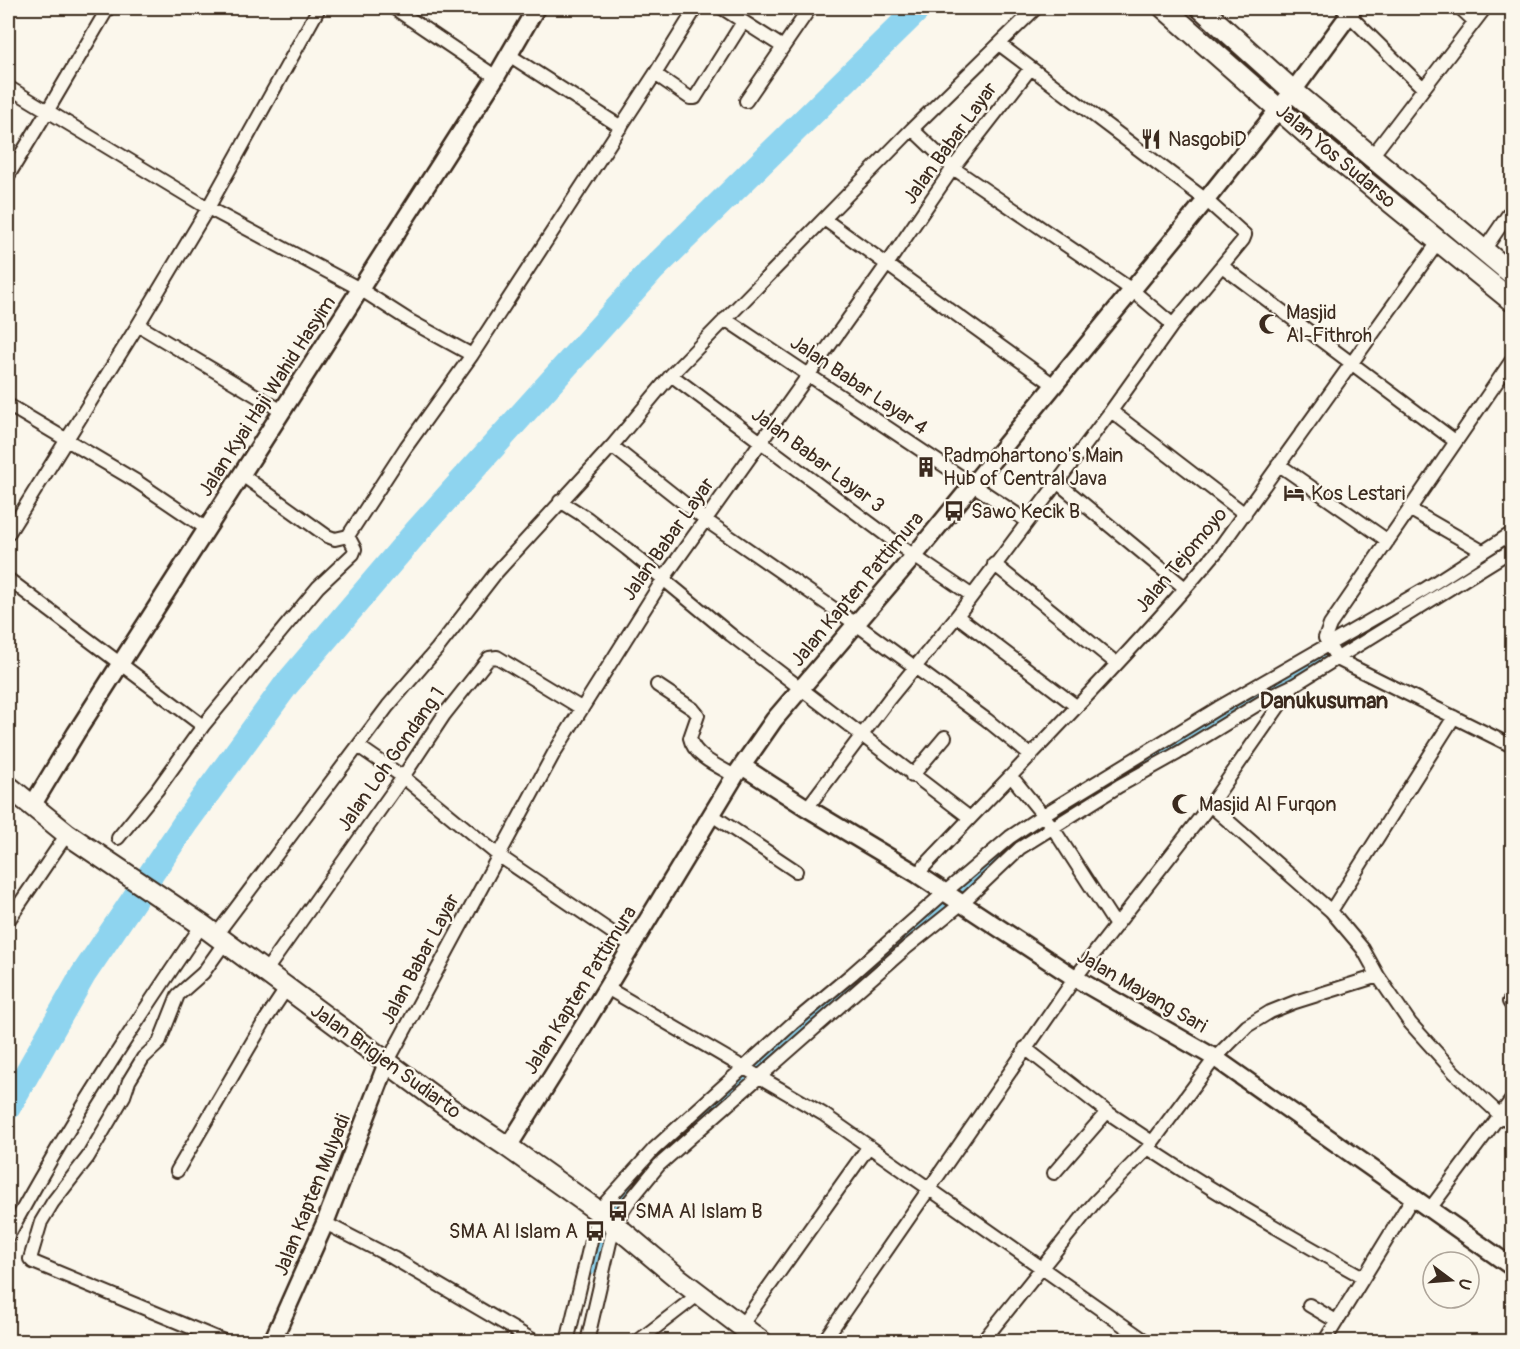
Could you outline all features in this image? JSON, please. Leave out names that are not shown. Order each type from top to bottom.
[{"type":"main road","name":"Jalan Kyai Haji Wahid Hasyim","points":[[32,806],[76,733],[496,77],[537,8]]},
{"type":"main road","name":"Jalan Yos Sudarso","points":[[1164,8],[1279,109],[1512,301]]},
{"type":"main road","name":"Jalan Yos Sudarso","points":[[1201,8],[1293,91],[1512,274]]},
{"type":"main road","name":"Jalan Kapten Pattimura","points":[[508,1147],[738,771],[774,720],[914,556],[1206,200],[1293,91],[1348,10]]},
{"type":"main road","name":"Jalan Mayang Sari","points":[[738,771],[807,808],[916,874],[1075,978],[1215,1058],[1512,1267]]},
{"type":"main road","name":"Jalan Brigjen Sudiarto","points":[[8,786],[67,834],[215,934],[446,1106],[508,1147],[606,1218],[699,1294],[762,1341]]},
{"type":"main road","name":"Jalan Kapten Mulyadi","points":[[272,1341],[325,1223],[387,1063]]},
{"type":"street","points":[[8,176],[108,8]]},
{"type":"street","points":[[8,534],[208,208],[319,8]]},
{"type":"street","points":[[394,8],[496,77]]},
{"type":"street","points":[[242,475],[327,536],[335,538],[348,536],[406,447],[472,355],[696,8]]},
{"type":"street","points":[[722,8],[783,47]]},
{"type":"street","points":[[746,100],[810,8]]},
{"type":"street","points":[[8,1236],[83,1104],[137,1019],[215,934],[388,706],[437,649],[495,574],[612,446],[671,375],[912,129],[1036,8]]},
{"type":"street","points":[[1460,8],[1474,21]]},
{"type":"street","points":[[1372,156],[1485,8]]},
{"type":"street","points":[[1348,10],[1423,88]]},
{"type":"street","points":[[655,74],[690,98],[695,98],[743,22]]},
{"type":"street","points":[[807,808],[862,734],[957,616],[1111,411],[1173,324],[1245,235],[1206,200],[999,44]]},
{"type":"street","points":[[509,55],[621,127]]},
{"type":"street","name":"Jalan Babar Layar","points":[[387,1063],[498,855],[581,708],[664,578],[953,168],[1030,69]]},
{"type":"street","points":[[8,87],[208,208],[360,289],[410,321],[472,355]]},
{"type":"street","points":[[912,129],[953,168],[1132,290],[1173,324]]},
{"type":"street","points":[[1484,250],[1512,209]]},
{"type":"street","points":[[824,219],[886,266],[1054,385]]},
{"type":"street","name":"Jalan Tejomoyo","points":[[916,874],[1031,756],[1185,588],[1245,514],[1278,464],[1439,241]]},
{"type":"street","points":[[1222,266],[1455,441]]},
{"type":"street","name":"Jalan Babar Layar 4","points":[[725,319],[1027,521]]},
{"type":"street","points":[[138,325],[282,411]]},
{"type":"street","points":[[1512,360],[1326,633],[1333,652],[1512,746]]},
{"type":"street","name":"Jalan Babar Layar 3","points":[[671,375],[914,556],[971,595]]},
{"type":"street","points":[[8,405],[65,441],[136,481],[207,529]]},
{"type":"street","points":[[1111,411],[1245,514]]},
{"type":"street","points":[[612,446],[704,519],[856,624],[987,720],[1031,756]]},
{"type":"street","points":[[1278,464],[1389,541]]},
{"type":"street","points":[[1057,482],[1185,588]]},
{"type":"street","points":[[560,501],[587,518],[664,578],[731,635],[862,734],[912,776],[970,818]]},
{"type":"street","points":[[1411,510],[1482,551]]},
{"type":"street","points":[[823,1341],[1075,978],[1210,805],[1283,698],[1333,652],[1512,533]]},
{"type":"street","points":[[118,838],[157,790],[203,726],[318,587],[353,555],[355,549],[348,536]]},
{"type":"street","points":[[567,1341],[606,1218],[654,1149],[792,1024],[852,974],[1020,848],[1048,821],[1512,549]]},
{"type":"street","points":[[994,564],[1116,663]]},
{"type":"street","points":[[8,579],[203,726]]},
{"type":"street","points":[[957,616],[1076,706]]},
{"type":"street","name":"Jalan Loh Gondang 1","points":[[265,972],[444,715],[489,658],[497,657],[581,708]]},
{"type":"street","points":[[657,685],[693,709],[698,715],[690,738],[695,749],[705,758],[738,771]]},
{"type":"street","points":[[587,1341],[606,1218],[628,1203],[659,1165],[906,948],[1010,837],[1119,786],[1179,753],[1273,695],[1294,686]]},
{"type":"street","points":[[1331,911],[1454,717]]},
{"type":"street","points":[[912,776],[945,737]]},
{"type":"street","points":[[358,746],[403,777],[498,855],[632,946]]},
{"type":"street","points":[[1011,776],[1048,821],[1115,924]]},
{"type":"street","points":[[1210,805],[1331,911],[1363,949],[1378,976],[1410,1023],[1439,1057],[1512,1124]]},
{"type":"street","points":[[712,814],[796,871]]},
{"type":"street","points":[[8,921],[67,834]]},
{"type":"street","points":[[215,934],[203,973],[178,995],[159,1043],[143,1058],[129,1081],[124,1096],[88,1157],[53,1202],[41,1222],[30,1261],[225,1341]]},
{"type":"street","points":[[982,1341],[1094,1203],[1150,1145],[1215,1058],[1247,1026],[1270,1012],[1295,1002],[1378,976]]},
{"type":"street","points":[[606,988],[824,1114],[1147,1341]]},
{"type":"street","points":[[177,1171],[264,1022],[286,989]]},
{"type":"street","points":[[1025,1048],[1150,1145],[1248,1212],[1363,1277]]},
{"type":"street","points":[[1429,1210],[1512,1099]]},
{"type":"street","points":[[1054,1173],[1107,1112]]},
{"type":"street","points":[[741,1326],[868,1146]]},
{"type":"street","points":[[1324,1341],[1413,1197]]},
{"type":"street","points":[[325,1223],[393,1258],[536,1341]]},
{"type":"street","points":[[637,1341],[699,1294]]},
{"type":"street","points":[[1309,1305],[1336,1321]]},
{"type":"waterway","points":[[8,1107],[83,975],[186,822],[286,685],[418,530],[652,270],[919,8]]},
{"type":"waterway","points":[[1037,825],[1450,581],[1505,544]]},
{"type":"waterway","points":[[680,1130],[710,1109],[742,1078],[951,902],[1017,837]]},
{"type":"waterway","points":[[589,1268],[607,1212],[624,1189]]},
{"type":"place","name":"NasgobiD","points":[[1151,139]]},
{"type":"place","name":"Masjid Al-Fithroh","points":[[1269,324]]},
{"type":"place","name":"Padmohartono's Main Hub of Central Java","points":[[926,467]]},
{"type":"place","name":"Kos Lestari","points":[[1294,493]]},
{"type":"place","name":"Sawo Kecik B","points":[[954,511]]},
{"type":"place","name":"Masjid Al Furqon","points":[[1182,804]]},
{"type":"place","name":"SMA Al Islam B","points":[[618,1211]]},
{"type":"place","name":"SMA Al Islam A","points":[[595,1231]]},
{"type":"district","name":"Danukusuman","points":[[1324,701]]}]
